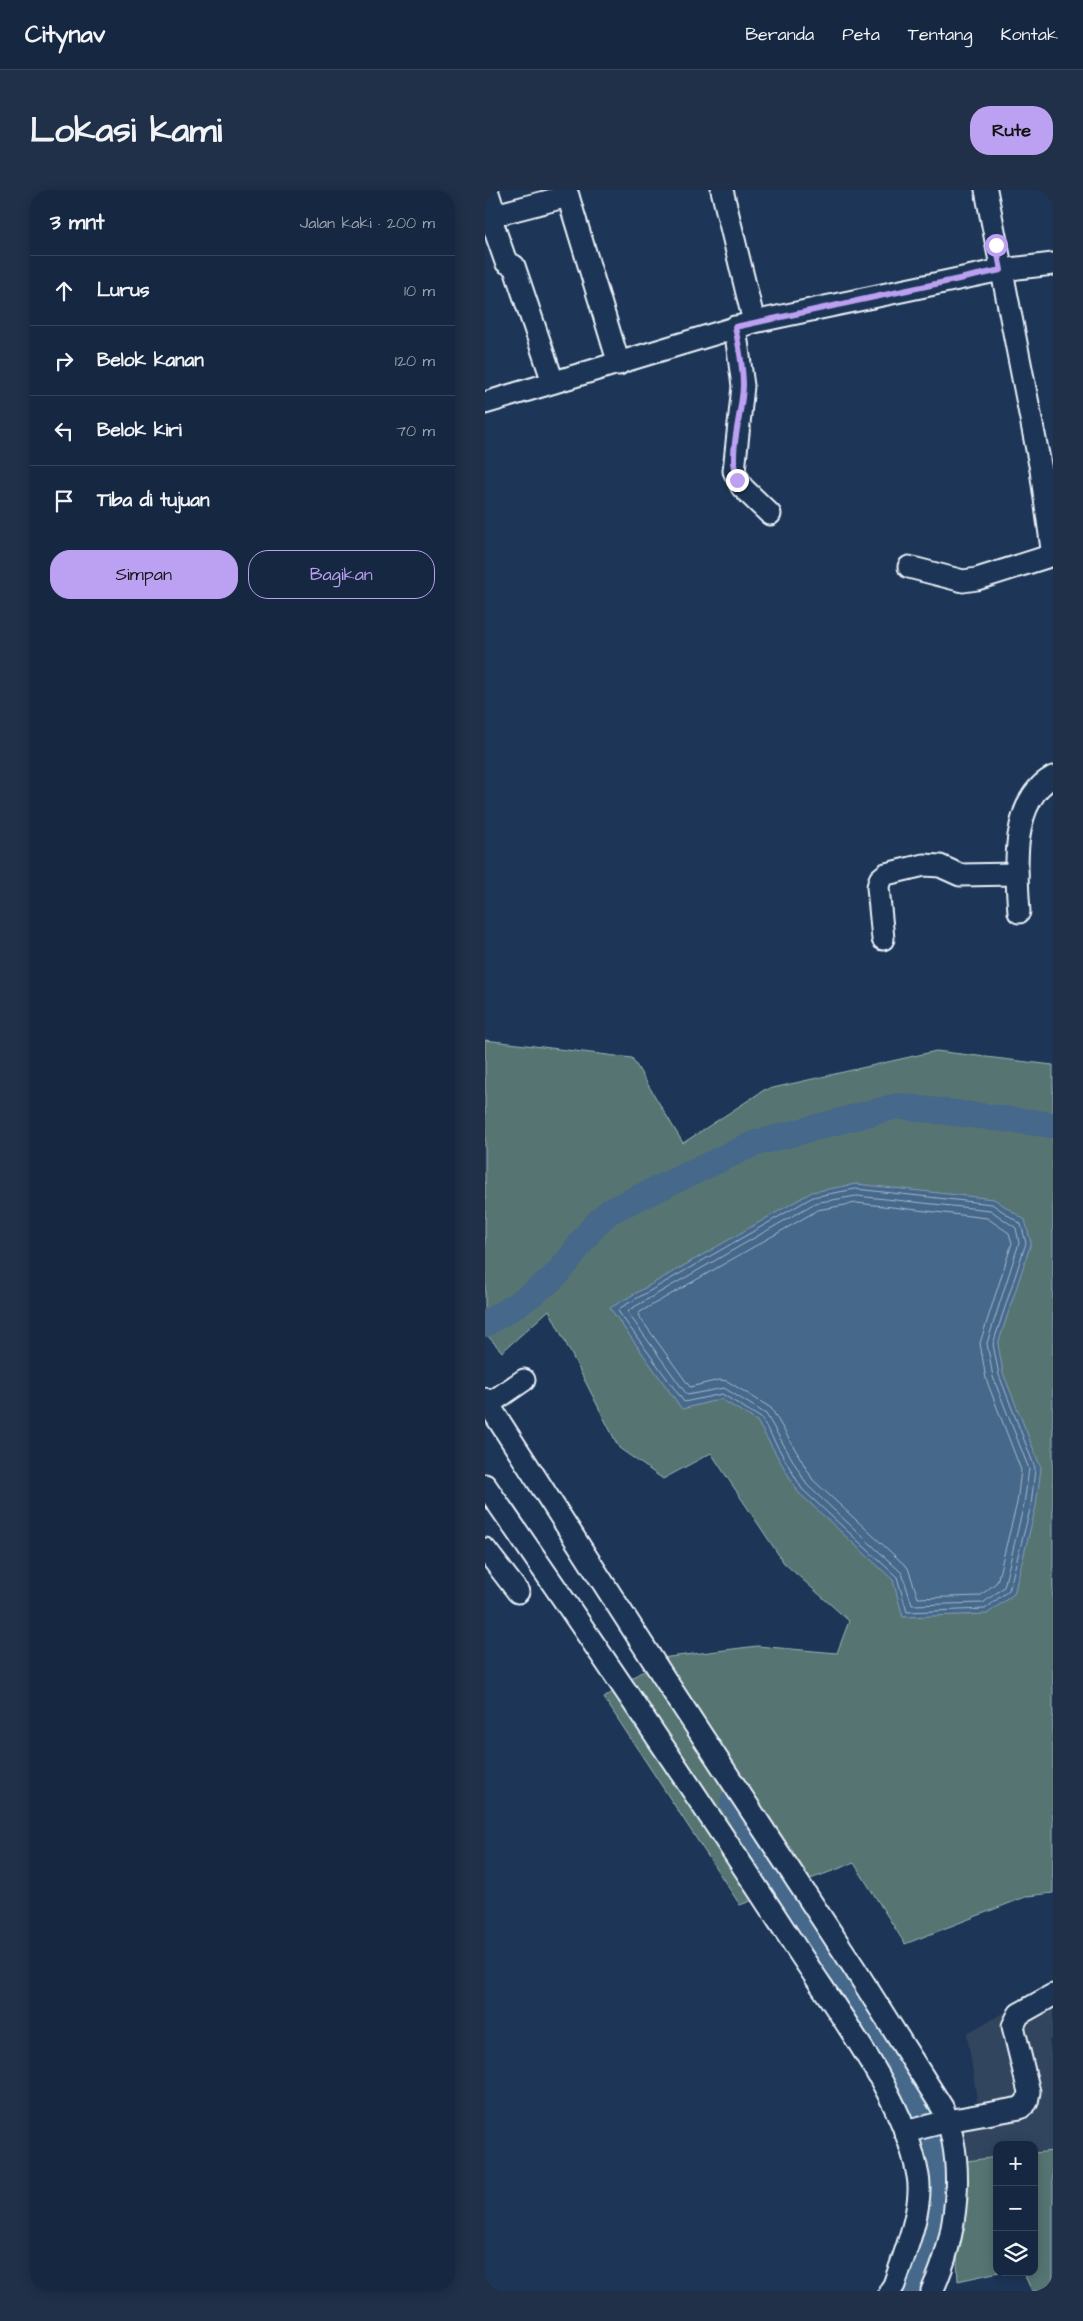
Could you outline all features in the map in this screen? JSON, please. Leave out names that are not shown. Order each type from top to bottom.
[{"type":"street","points":[[487,190],[495,214],[493,225],[506,262],[514,266],[553,382]]},
{"type":"street","points":[[722,190],[745,325],[743,386],[734,471],[742,488],[770,514]]},
{"type":"street","points":[[909,567],[963,581],[977,579],[1053,556],[1041,470],[986,190]]},
{"type":"street","points":[[495,214],[567,193],[619,364]]},
{"type":"street","points":[[485,403],[745,325],[1001,270],[1053,264]]},
{"type":"street","points":[[1019,912],[1017,874],[1019,842],[1026,807],[1036,790],[1053,777]]},
{"type":"street","points":[[883,939],[878,887],[880,879],[886,874],[900,869],[933,865],[960,876],[1017,874]]},
{"type":"street","points":[[523,1380],[487,1402],[670,1687],[855,1969],[942,2107],[943,2122],[954,2143],[957,2181],[947,2252],[932,2291]]},
{"type":"street","points":[[489,1499],[721,1832],[884,2085],[910,2132],[919,2179],[915,2218],[894,2285],[890,2291]]},
{"type":"street","points":[[485,1549],[518,1592]]},
{"type":"street","points":[[910,2132],[943,2122],[1009,2112],[1020,2108],[1027,2102],[1029,2092],[1013,2026],[1019,2014],[1053,1995]]},
{"type":"shaded area","points":[[1053,1986],[1053,2039],[1049,2040],[1053,2065],[1053,2151],[1038,2153],[1038,2141],[993,2141],[993,2158],[952,2163],[943,2123],[979,2113],[967,2033]]},
{"type":"green space","points":[[485,1040],[632,1058],[683,1143],[764,1090],[936,1051],[1053,1065],[1053,1893],[1028,1896],[905,1944],[854,1863],[740,1905],[604,1698],[661,1658],[757,1646],[837,1653],[849,1621],[784,1563],[711,1453],[663,1479],[619,1448],[549,1310],[502,1352],[485,1333]]},
{"type":"green space","points":[[1053,2151],[1053,2291],[1032,2291],[1025,2276],[1038,2276],[1038,2153]]},
{"type":"green space","points":[[993,2158],[993,2273],[958,2281],[952,2163]]},
{"type":"water","points":[[856,1184],[994,1199],[1025,1220],[1031,1243],[998,1344],[1003,1373],[1041,1468],[1036,1506],[1014,1594],[987,1614],[903,1617],[893,1580],[798,1492],[757,1421],[721,1399],[682,1409],[610,1308],[812,1192]]},
{"type":"waterway","points":[[485,1324],[551,1280],[565,1265],[588,1233],[610,1211],[753,1144],[897,1106],[1053,1125]]},
{"type":"waterway","points":[[733,1802],[905,2080],[929,2132],[938,2168],[938,2204],[936,2222],[926,2257],[912,2291]]},
{"type":"route","points":[[737,480],[734,471],[734,455],[743,386],[735,327],[1001,270],[996,245]]}]
